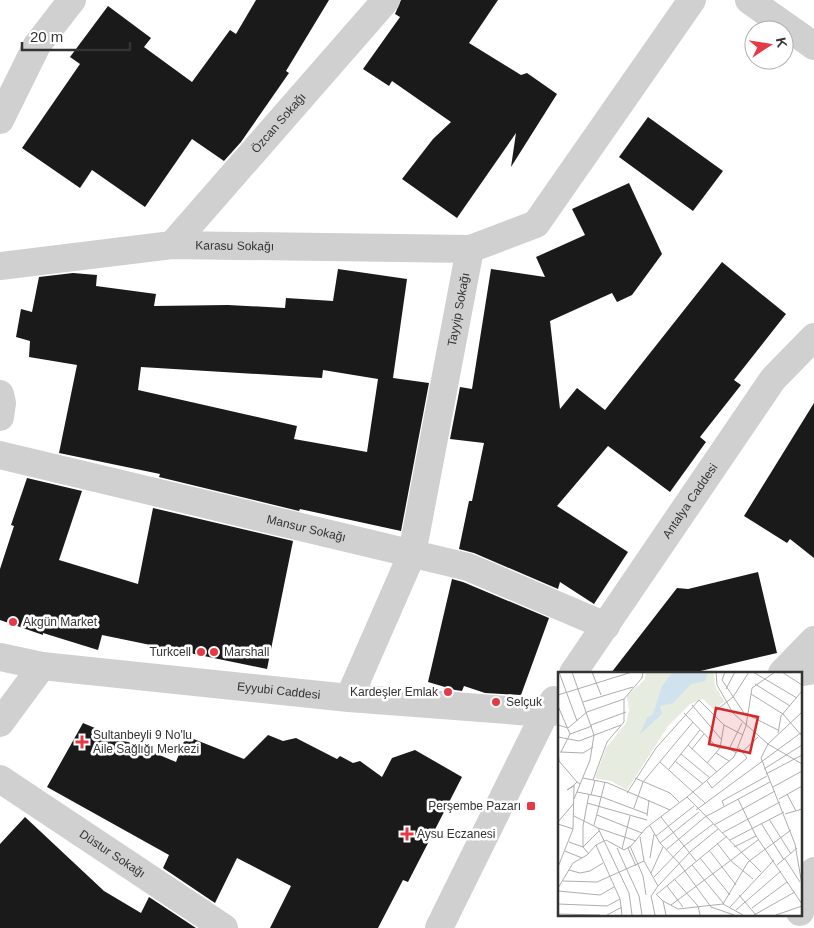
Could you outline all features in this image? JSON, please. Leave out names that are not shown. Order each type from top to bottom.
[{"type":"street","points":[[0,120],[37,45],[72,0]]},
{"type":"street","name":"Özcan Sokağı","points":[[172,245],[386,0]]},
{"type":"street","points":[[470,249],[536,224],[692,0]]},
{"type":"street","points":[[749,0],[814,46]]},
{"type":"street","name":"Karasu Sokağı","points":[[0,266],[172,245],[470,249]]},
{"type":"street","name":"Tayyip Sokağı","points":[[349,698],[412,554],[470,249]]},
{"type":"street","name":"Antalya Caddesi","points":[[574,672],[773,378],[814,337]]},
{"type":"street","points":[[0,394],[2,403],[0,417]]},
{"type":"street","name":"Mansur Sokağı","points":[[0,454],[468,567],[606,626]]},
{"type":"street","points":[[783,672],[814,640]]},
{"type":"street","name":"Eyyubi Caddesi","points":[[0,656],[42,666],[349,698],[554,706]]},
{"type":"street","points":[[0,723],[42,666]]},
{"type":"street","points":[[439,928],[554,706]]},
{"type":"street","name":"Düstur Sokağı","points":[[0,779],[224,928]]},
{"type":"street","points":[[802,907],[814,871]]},
{"type":"street","points":[[795,928],[799,916]]},
{"type":"building","points":[[256,0],[329,0],[286,71],[289,73],[241,142],[224,161],[192,139],[145,207],[92,170],[80,188],[22,148],[80,64],[70,57],[108,6],[151,38],[144,47],[192,82],[230,30],[236,34]]},
{"type":"building","points":[[401,0],[498,0],[469,43],[521,75],[527,73],[557,94],[511,167],[516,133],[457,218],[402,179],[433,139],[451,122],[392,81],[389,86],[363,69],[400,17],[395,14]]},
{"type":"building","points":[[648,117],[723,171],[693,211],[619,157]]},
{"type":"building","points":[[629,183],[662,254],[632,295],[617,302],[612,293],[550,321],[560,409],[577,388],[605,410],[722,262],[786,314],[734,380],[741,385],[700,437],[706,442],[670,492],[608,446],[557,506],[628,552],[594,604],[560,582],[558,589],[474,553],[459,549],[469,501],[472,501],[484,443],[450,439],[460,387],[472,389],[491,269],[545,277],[536,257],[585,235],[572,209]]},
{"type":"building","points":[[338,269],[407,279],[393,378],[429,383],[401,531],[300,509],[299,511],[159,477],[160,474],[59,453],[77,365],[29,357],[30,341],[16,337],[21,309],[32,312],[39,277],[73,273],[97,275],[96,286],[156,294],[154,306],[228,305],[285,308],[286,298],[333,301]],"holes":[[[141,367],[322,378],[323,370],[378,379],[367,452],[294,439],[297,426],[138,390]]]},
{"type":"building","points":[[814,403],[814,558],[790,539],[787,543],[744,516]]},
{"type":"building","points":[[27,478],[82,491],[59,560],[138,584],[153,508],[293,541],[267,669],[102,635],[98,650],[43,633],[43,635],[0,620],[0,569],[14,526],[11,525]]},
{"type":"building","points":[[758,572],[777,653],[696,672],[612,672],[677,588],[688,589]]},
{"type":"building","points":[[452,579],[549,618],[521,695],[485,693],[464,686],[462,691],[428,682]]},
{"type":"building","points":[[83,723],[176,762],[186,736],[244,759],[268,735],[283,741],[296,738],[337,759],[340,756],[353,763],[360,761],[382,777],[392,758],[415,750],[462,777],[408,882],[403,880],[378,928],[270,928],[291,886],[237,858],[215,903],[163,868],[169,855],[47,787]]},
{"type":"building","points":[[25,817],[104,891],[141,913],[149,897],[196,928],[0,928],[0,844]]},
{"type":"place","name":"Akgün Market","points":[[13,622]]},
{"type":"place","name":"Turkcell","points":[[201,652]]},
{"type":"place","name":"Marshall","points":[[214,652]]},
{"type":"place","name":"Kardeşler Emlak","points":[[448,692]]},
{"type":"place","name":"Selçuk","points":[[496,702]]},
{"type":"place","name":"Sultanbeyli 9 No'lu Aile Sağlığı Merkezi","points":[[82,742]]},
{"type":"place","name":"Perşembe Pazarı","points":[[531,806]]},
{"type":"place","name":"Aysu Eczanesi","points":[[407,834]]}]
